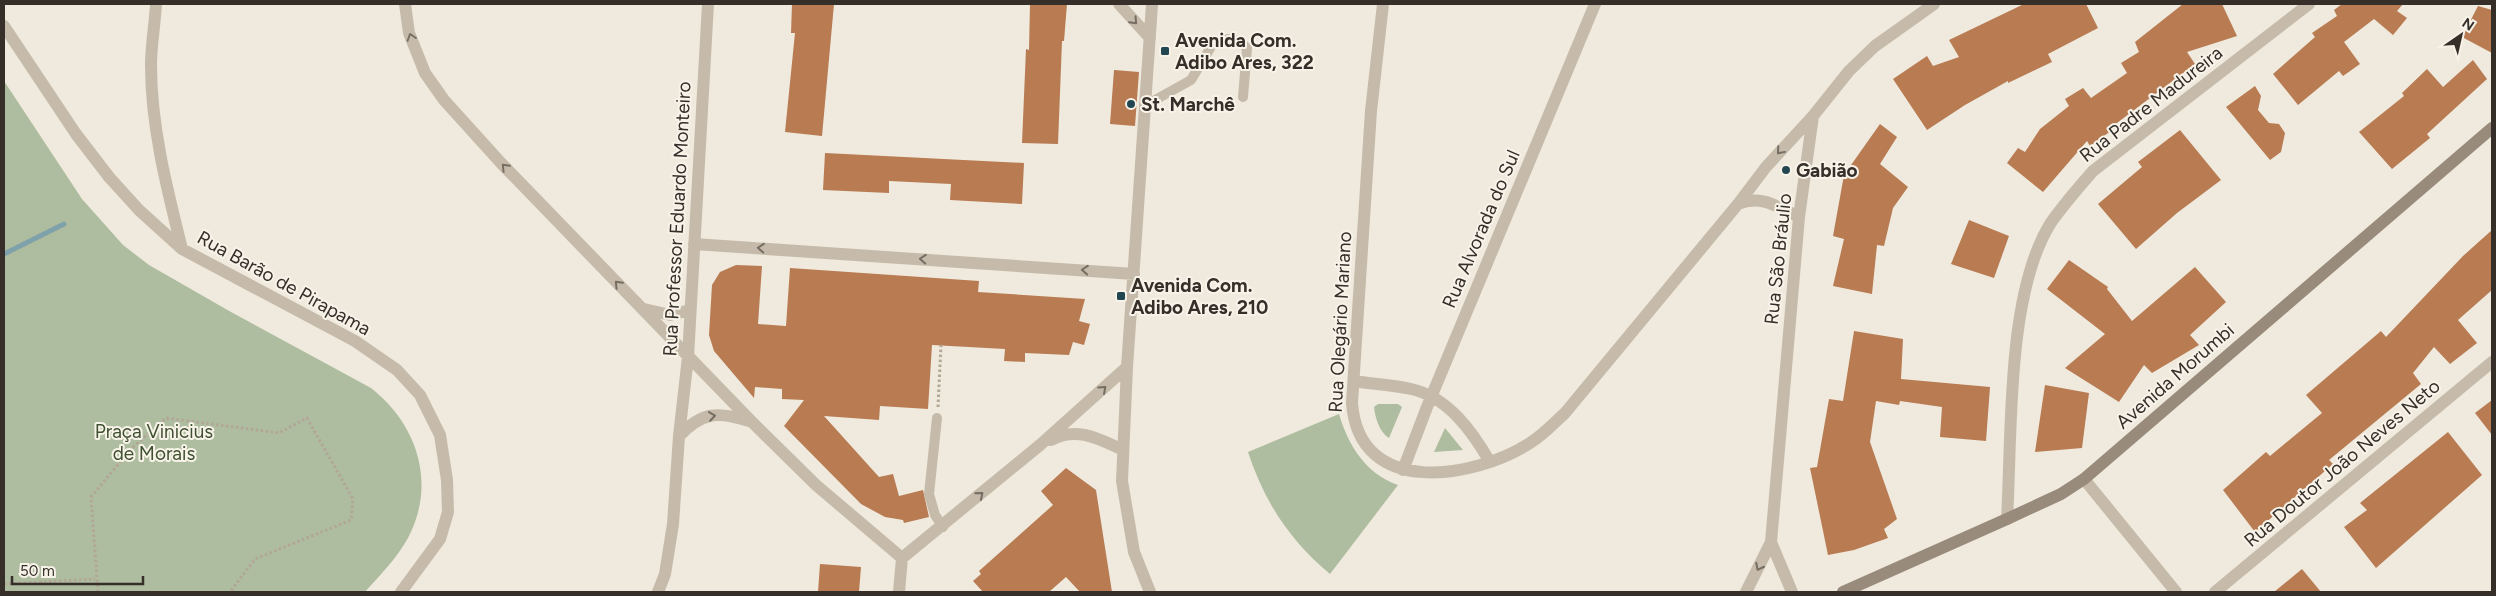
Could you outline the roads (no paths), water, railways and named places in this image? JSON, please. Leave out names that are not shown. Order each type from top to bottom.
[{"type":"main road","name":"Avenida Morumbi","points":[[1843,592],[2061,494],[2084,479],[2492,128]]},
{"type":"street","points":[[156,4],[151,64],[156,132],[169,198],[182,249]]},
{"type":"street","points":[[405,4],[409,33],[425,73],[444,100],[751,421],[816,485],[902,558]]},
{"type":"street","name":"Rua Professor Eduardo Monteiro","points":[[658,592],[665,574],[673,524],[679,436],[688,357],[708,4]]},
{"type":"street","points":[[1119,4],[1150,38]]},
{"type":"street","points":[[1150,592],[1134,552],[1122,481],[1127,367],[1152,4]]},
{"type":"street","name":"Rua Olegário Mariano","points":[[1383,4],[1371,111],[1354,382],[1354,421],[1360,436],[1381,458],[1403,470],[1429,474],[1448,473],[1490,462],[1531,443],[1565,413],[1777,154],[1813,116]]},
{"type":"street","name":"Rua Alvorada do Sul","points":[[1403,470],[1431,397],[1595,4]]},
{"type":"street","points":[[1813,116],[1849,71],[1875,46],[1934,4]]},
{"type":"street","name":"Rua Padre Madureira","points":[[2007,519],[2015,358],[2022,306],[2032,264],[2050,225],[2071,195],[2094,171],[2309,4]]},
{"type":"street","name":"Rua Barão de Pirapama","points":[[4,26],[76,134],[109,178],[182,249],[355,341],[397,370],[420,395],[440,435],[447,480],[448,512],[440,540],[401,592]]},
{"type":"street","name":"Rua São Bráulio","points":[[1746,592],[1771,542],[1799,217],[1813,116]]},
{"type":"street","points":[[1738,204],[1747,200],[1768,201],[1799,217]]},
{"type":"street","points":[[694,244],[1134,274]]},
{"type":"street","points":[[641,308],[670,315],[690,310]]},
{"type":"street","name":"Rua Doutor João Neves Neto","points":[[2215,592],[2492,362]]},
{"type":"street","points":[[899,592],[902,558],[1040,445],[1127,367]]},
{"type":"street","points":[[1354,382],[1412,389],[1431,397],[1450,409],[1476,439],[1490,462]]},
{"type":"street","points":[[679,436],[688,426],[704,417],[728,414],[751,421]]},
{"type":"street","points":[[1040,445],[1066,434],[1079,433],[1092,436],[1123,450]]},
{"type":"street","points":[[2084,479],[2176,592]]},
{"type":"street","name":"Rua São Bráulio","points":[[1771,542],[1792,592]]},
{"type":"lane","points":[[1146,105],[1191,80],[1212,45],[1228,39],[1239,41],[1247,48],[1243,97]]},
{"type":"lane","points":[[937,418],[928,494],[942,527]]},
{"type":"waterway","points":[[4,254],[64,224]]},
{"type":"place","name":"Avenida Com. Adibo Ares, 322","points":[[1165,51]]},
{"type":"place","name":"St. Marchê","points":[[1131,104]]},
{"type":"place","name":"Gabião","points":[[1786,170]]},
{"type":"place","name":"Avenida Com. Adibo Ares, 210","points":[[1121,296]]},
{"type":"park label","name":"Praça Vinicius de Morais","points":[[154,442]]}]
